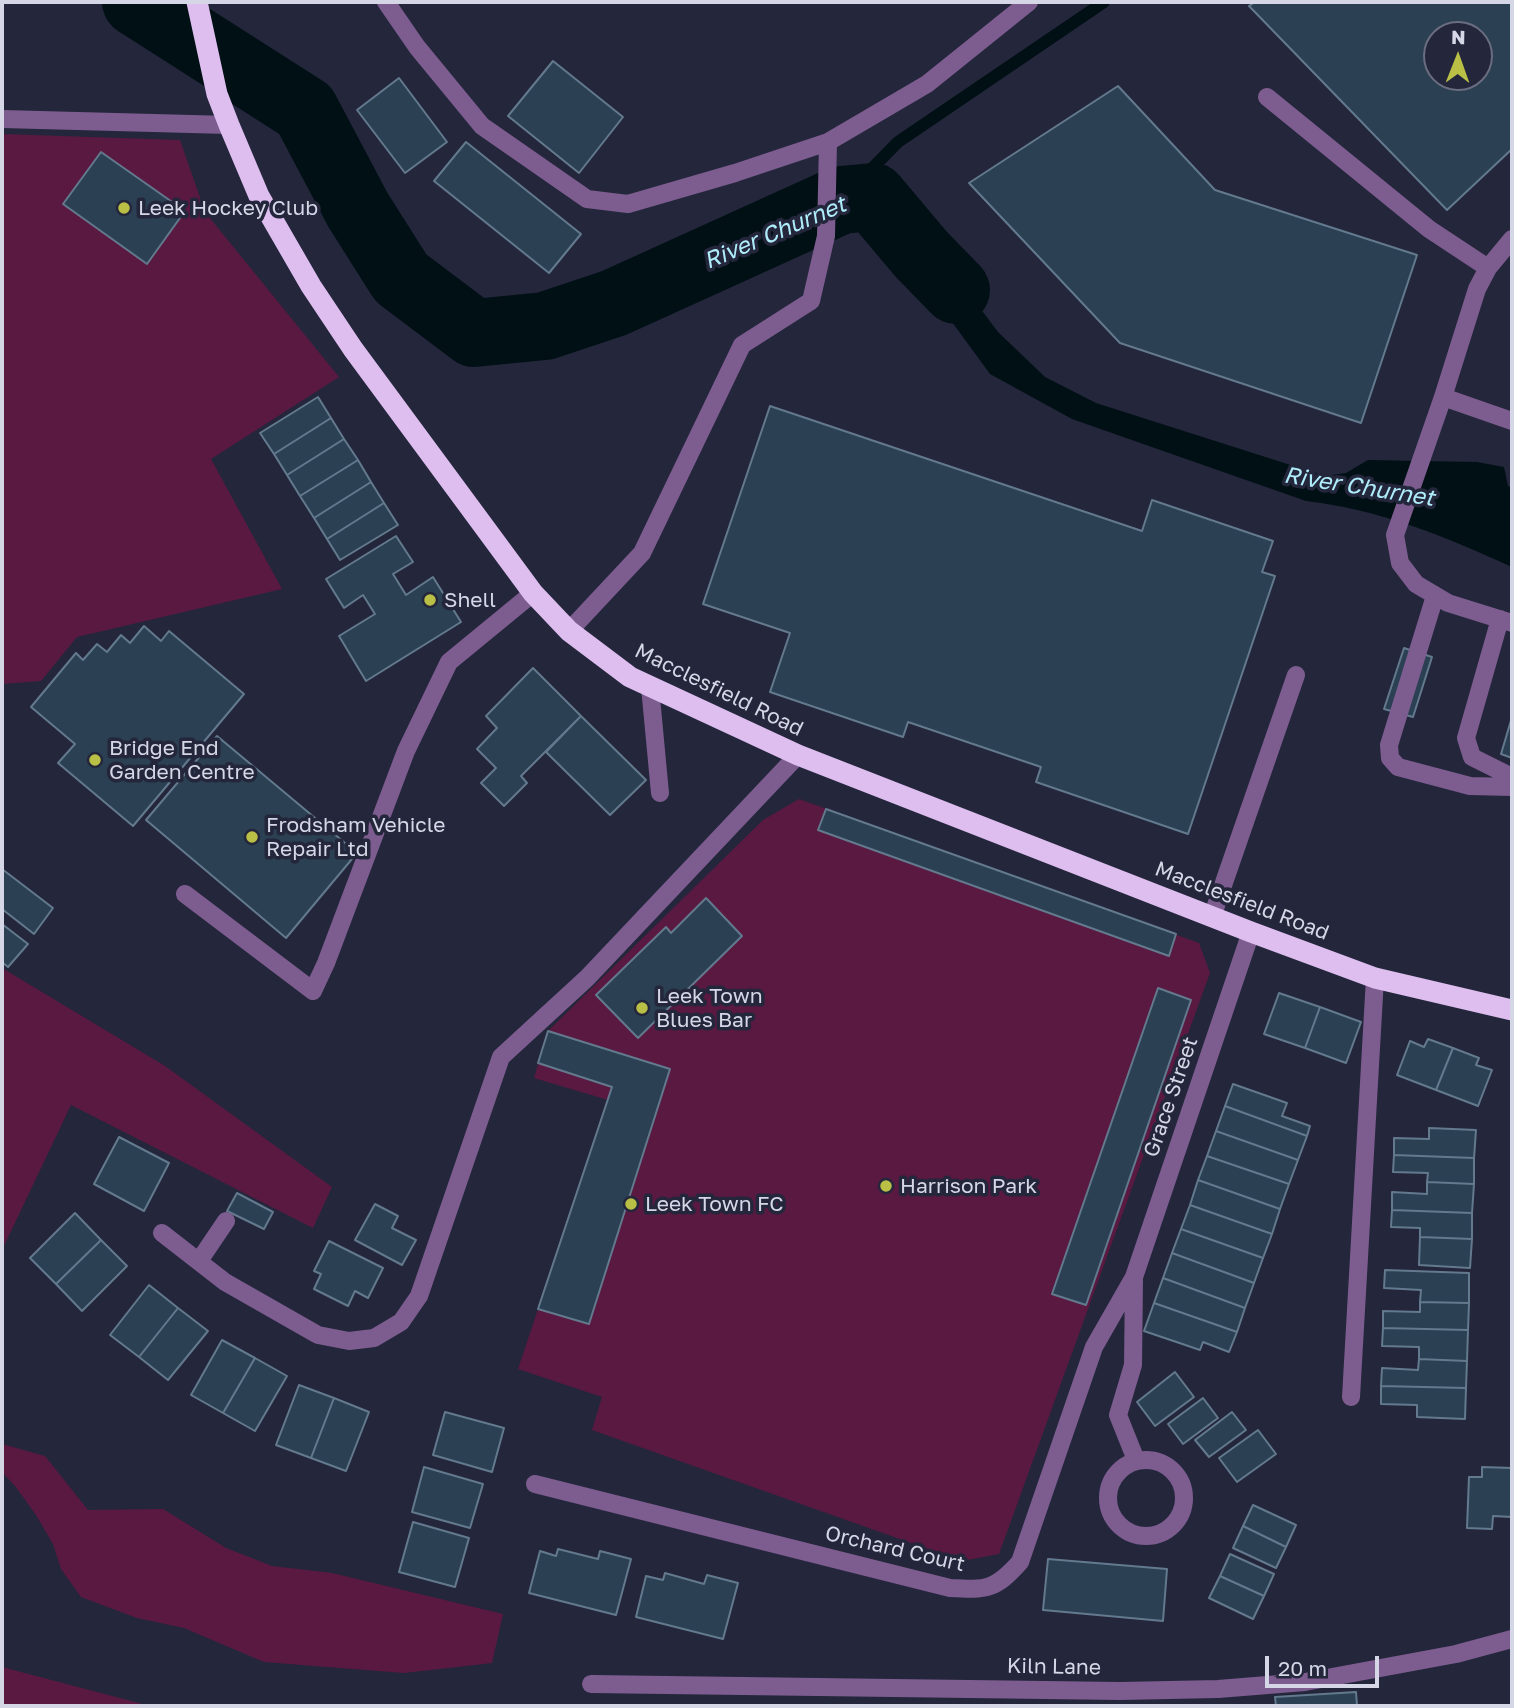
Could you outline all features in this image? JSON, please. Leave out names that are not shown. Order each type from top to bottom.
[{"type":"highway","name":"Macclesfield Road","points":[[197,2],[217,94],[229,125],[260,195],[318,297],[353,349],[533,593],[569,631],[630,677],[797,755],[1376,978],[1512,1010]]},
{"type":"street","points":[[386,2],[417,47],[482,126],[587,199],[628,204],[828,142],[928,84],[1029,2]]},
{"type":"street","points":[[1267,97],[1429,229],[1489,268]]},
{"type":"street","points":[[2,119],[229,125]]},
{"type":"street","points":[[569,631],[642,552],[742,345],[811,301],[827,236],[828,142]]},
{"type":"street","points":[[1512,239],[1489,268],[1477,289],[1395,534],[1400,563],[1416,584],[1448,603],[1506,621],[1466,738],[1472,757],[1512,777]]},
{"type":"street","points":[[1443,397],[1512,421]]},
{"type":"street","points":[[185,894],[313,991],[406,751],[449,662],[533,593]]},
{"type":"street","points":[[1435,596],[1389,745],[1390,758],[1398,767],[1470,786],[1512,787]]},
{"type":"street","points":[[1212,917],[1296,675]]},
{"type":"street","points":[[650,687],[660,793]]},
{"type":"street","points":[[162,1233],[225,1282],[318,1335],[349,1341],[374,1338],[401,1322],[419,1296],[501,1057],[587,978],[797,755]]},
{"type":"street","name":"Grace Street","points":[[1134,1277],[1251,932]]},
{"type":"street","points":[[1351,1397],[1376,978]]},
{"type":"street","points":[[199,1261],[226,1221]]},
{"type":"street","points":[[1134,1277],[1133,1365],[1118,1415],[1136,1460]]},
{"type":"street","name":"Orchard Court","points":[[535,1484],[950,1588],[981,1590],[1002,1582],[1020,1562],[1094,1347],[1134,1277]]},
{"type":"street","points":[[1136,1460],[1157,1460],[1174,1471],[1184,1489],[1183,1509],[1173,1526],[1155,1536],[1135,1536],[1117,1525],[1107,1507],[1108,1487],[1118,1470],[1136,1460]]},
{"type":"street","name":"Kiln Lane","points":[[591,1684],[1218,1689],[1306,1682],[1456,1654],[1512,1639]]},
{"type":"shaded area","points":[[2,134],[180,140],[205,212],[339,377],[211,459],[282,589],[77,637],[41,681],[2,684]]},
{"type":"shaded area","points":[[799,799],[1199,943],[1210,973],[999,1554],[962,1561],[592,1430],[602,1397],[518,1369],[608,1100],[534,1078],[548,1031],[763,820]]},
{"type":"shaded area","points":[[2,968],[165,1066],[332,1187],[313,1228],[71,1105],[2,1250]]},
{"type":"shaded area","points":[[2,1444],[45,1456],[88,1510],[163,1509],[226,1548],[272,1566],[332,1573],[503,1614],[492,1663],[404,1673],[264,1662],[184,1628],[137,1618],[81,1597],[61,1569],[53,1544],[36,1515],[2,1472]]},
{"type":"shaded area","points":[[2,1667],[135,1702],[149,1706],[2,1706]]},
{"type":"water","points":[[893,201],[921,230],[998,332],[1045,377],[1096,403],[1325,476],[1346,473],[1368,460],[1477,462],[1504,467],[1508,486],[1512,488],[1512,567],[1463,545],[1386,517],[1306,501],[1072,419],[990,374],[890,237]]},
{"type":"building","points":[[1255,2],[1512,2],[1512,149],[1447,210],[1249,6]]},
{"type":"building","points":[[553,61],[623,117],[579,173],[508,116]]},
{"type":"building","points":[[399,78],[447,142],[405,173],[357,110]]},
{"type":"building","points":[[1118,86],[1215,190],[1417,255],[1361,423],[1120,343],[969,183]]},
{"type":"building","points":[[466,142],[581,234],[549,273],[434,181]]},
{"type":"building","name":"Leek Hockey Club","points":[[101,152],[185,211],[147,264],[63,204]]},
{"type":"building","points":[[318,397],[331,418],[274,454],[260,433]]},
{"type":"building","points":[[770,406],[1142,531],[1152,500],[1273,541],[1262,572],[1275,576],[1188,834],[1036,782],[1041,767],[908,722],[903,737],[770,692],[790,633],[703,604]]},
{"type":"building","points":[[331,418],[344,439],[287,475],[274,454]]},
{"type":"building","points":[[344,439],[358,460],[300,496],[287,475]]},
{"type":"building","points":[[358,460],[371,482],[314,518],[300,496]]},
{"type":"building","points":[[371,482],[384,503],[327,539],[314,518]]},
{"type":"building","points":[[384,503],[398,525],[340,560],[327,539]]},
{"type":"building","points":[[396,536],[413,562],[393,574],[406,595],[433,577],[461,622],[366,681],[339,636],[375,614],[363,595],[344,608],[326,579]]},
{"type":"building","points":[[144,626],[161,641],[169,631],[244,694],[133,826],[58,763],[75,744],[31,707],[76,653],[83,660],[97,644],[107,652],[121,635],[130,643]]},
{"type":"building","points":[[1404,648],[1432,657],[1413,717],[1384,709]]},
{"type":"building","points":[[533,668],[581,716],[521,776],[527,783],[504,806],[481,783],[496,768],[477,749],[497,728],[486,716]]},
{"type":"building","points":[[581,716],[646,780],[610,815],[546,752]]},
{"type":"building","points":[[1512,717],[1512,758],[1501,754]]},
{"type":"building","name":"Frodsham Vehicle Repair Ltd","points":[[217,736],[357,853],[286,938],[146,820]]},
{"type":"building","points":[[826,809],[1176,934],[1169,956],[818,830]]},
{"type":"building","points":[[2,869],[53,908],[34,934],[2,909]]},
{"type":"building","points":[[706,898],[742,936],[638,1038],[596,995],[666,927],[671,933]]},
{"type":"building","points":[[2,924],[28,944],[8,967],[2,962]]},
{"type":"building","points":[[1158,988],[1191,1000],[1086,1305],[1052,1294]]},
{"type":"building","points":[[1279,993],[1320,1007],[1305,1048],[1264,1034]]},
{"type":"building","points":[[1320,1007],[1361,1022],[1346,1063],[1305,1048]]},
{"type":"building","points":[[548,1031],[670,1069],[589,1324],[538,1309],[612,1087],[538,1063]]},
{"type":"building","points":[[1428,1039],[1453,1048],[1436,1090],[1397,1075],[1410,1041],[1424,1047]]},
{"type":"building","points":[[1453,1048],[1479,1058],[1476,1065],[1492,1070],[1478,1106],[1436,1090]]},
{"type":"building","points":[[1233,1084],[1287,1103],[1282,1116],[1310,1126],[1307,1136],[1225,1106]]},
{"type":"building","points":[[1225,1106],[1307,1136],[1298,1160],[1216,1131]]},
{"type":"building","points":[[1429,1128],[1476,1130],[1474,1158],[1394,1155],[1394,1138],[1429,1139]]},
{"type":"building","points":[[1216,1131],[1298,1160],[1289,1184],[1207,1156]]},
{"type":"building","points":[[119,1137],[169,1163],[144,1211],[94,1184]]},
{"type":"building","points":[[1394,1155],[1474,1158],[1474,1184],[1427,1182],[1428,1173],[1393,1172]]},
{"type":"building","points":[[1207,1156],[1289,1184],[1280,1209],[1198,1180]]},
{"type":"building","points":[[1198,1180],[1280,1209],[1272,1234],[1190,1205]]},
{"type":"building","points":[[1427,1182],[1474,1184],[1472,1213],[1392,1210],[1392,1192],[1427,1194]]},
{"type":"building","points":[[237,1193],[273,1212],[264,1229],[227,1211]]},
{"type":"building","points":[[375,1204],[398,1216],[392,1228],[416,1240],[402,1265],[355,1240]]},
{"type":"building","points":[[1190,1205],[1272,1234],[1263,1258],[1181,1229]]},
{"type":"building","points":[[1392,1210],[1472,1213],[1472,1239],[1420,1237],[1420,1228],[1391,1227]]},
{"type":"building","points":[[75,1213],[101,1240],[56,1284],[30,1258]]},
{"type":"building","points":[[1181,1229],[1263,1258],[1254,1283],[1172,1253]]},
{"type":"building","points":[[1420,1237],[1472,1239],[1470,1268],[1419,1265]]},
{"type":"building","points":[[101,1240],[127,1266],[82,1311],[56,1284]]},
{"type":"building","points":[[329,1241],[383,1268],[368,1298],[355,1291],[348,1306],[314,1289],[321,1274],[314,1271]]},
{"type":"building","points":[[1172,1253],[1254,1283],[1245,1308],[1163,1278]]},
{"type":"building","points":[[1385,1270],[1469,1273],[1469,1303],[1420,1302],[1421,1290],[1384,1288]]},
{"type":"building","points":[[1163,1278],[1245,1308],[1237,1332],[1154,1303]]},
{"type":"building","points":[[149,1285],[178,1308],[139,1357],[110,1335]]},
{"type":"building","points":[[1420,1302],[1469,1303],[1468,1330],[1383,1328],[1383,1311],[1420,1312]]},
{"type":"building","points":[[1154,1303],[1237,1332],[1229,1352],[1203,1342],[1200,1350],[1144,1331]]},
{"type":"building","points":[[178,1308],[208,1331],[168,1380],[139,1357]]},
{"type":"building","points":[[1383,1328],[1468,1330],[1467,1361],[1419,1359],[1419,1347],[1382,1346]]},
{"type":"building","points":[[222,1340],[255,1358],[223,1413],[191,1395]]},
{"type":"building","points":[[255,1358],[287,1376],[255,1431],[223,1413]]},
{"type":"building","points":[[1419,1359],[1467,1361],[1466,1388],[1381,1386],[1382,1368],[1418,1370]]},
{"type":"building","points":[[1175,1372],[1194,1397],[1155,1426],[1137,1402]]},
{"type":"building","points":[[299,1385],[334,1398],[311,1458],[276,1445]]},
{"type":"building","points":[[1381,1386],[1466,1388],[1465,1419],[1417,1417],[1417,1405],[1381,1404]]},
{"type":"building","points":[[334,1398],[369,1412],[346,1471],[311,1458]]},
{"type":"building","points":[[1203,1398],[1218,1418],[1183,1444],[1168,1424]]},
{"type":"building","points":[[445,1412],[504,1428],[492,1472],[433,1455]]},
{"type":"building","points":[[1232,1412],[1246,1430],[1209,1457],[1195,1440]]},
{"type":"building","points":[[1258,1430],[1276,1454],[1237,1482],[1219,1458]]},
{"type":"building","points":[[424,1467],[483,1484],[470,1528],[412,1512]]},
{"type":"building","points":[[1482,1467],[1512,1468],[1512,1517],[1493,1516],[1492,1529],[1467,1528],[1469,1477],[1482,1477]]},
{"type":"building","points":[[1253,1505],[1296,1525],[1286,1547],[1243,1526]]},
{"type":"building","points":[[413,1522],[469,1538],[455,1587],[399,1572]]},
{"type":"building","points":[[1243,1526],[1286,1547],[1276,1568],[1233,1548]]},
{"type":"building","points":[[558,1549],[598,1559],[600,1551],[631,1559],[616,1615],[529,1593],[540,1551],[556,1556]]},
{"type":"building","points":[[1230,1554],[1274,1574],[1264,1596],[1220,1576]]},
{"type":"building","points":[[1048,1559],[1167,1569],[1163,1621],[1043,1610]]},
{"type":"building","points":[[665,1573],[704,1584],[707,1575],[738,1583],[723,1639],[636,1617],[646,1576],[663,1580]]},
{"type":"building","points":[[1220,1576],[1264,1596],[1253,1619],[1209,1598]]},
{"type":"building","points":[[1356,1692],[1357,1706],[1276,1706],[1275,1697]]},
{"type":"waterway","name":"River Churnet","points":[[136,2],[305,110],[358,210],[401,278],[474,333],[545,326],[614,303],[841,200],[873,197],[921,254],[956,290]]},
{"type":"waterway","points":[[841,200],[898,142],[1104,2]]},
{"type":"place","name":"Leek Hockey Club","points":[[124,208]]},
{"type":"place","name":"Shell","points":[[430,600]]},
{"type":"place","name":"Bridge End Garden Centre","points":[[95,760]]},
{"type":"place","name":"Frodsham Vehicle Repair Ltd","points":[[252,837]]},
{"type":"place","name":"Leek Town Blues Bar","points":[[642,1008]]},
{"type":"place","name":"Harrison Park","points":[[886,1186]]},
{"type":"place","name":"Leek Town FC","points":[[631,1204]]}]
